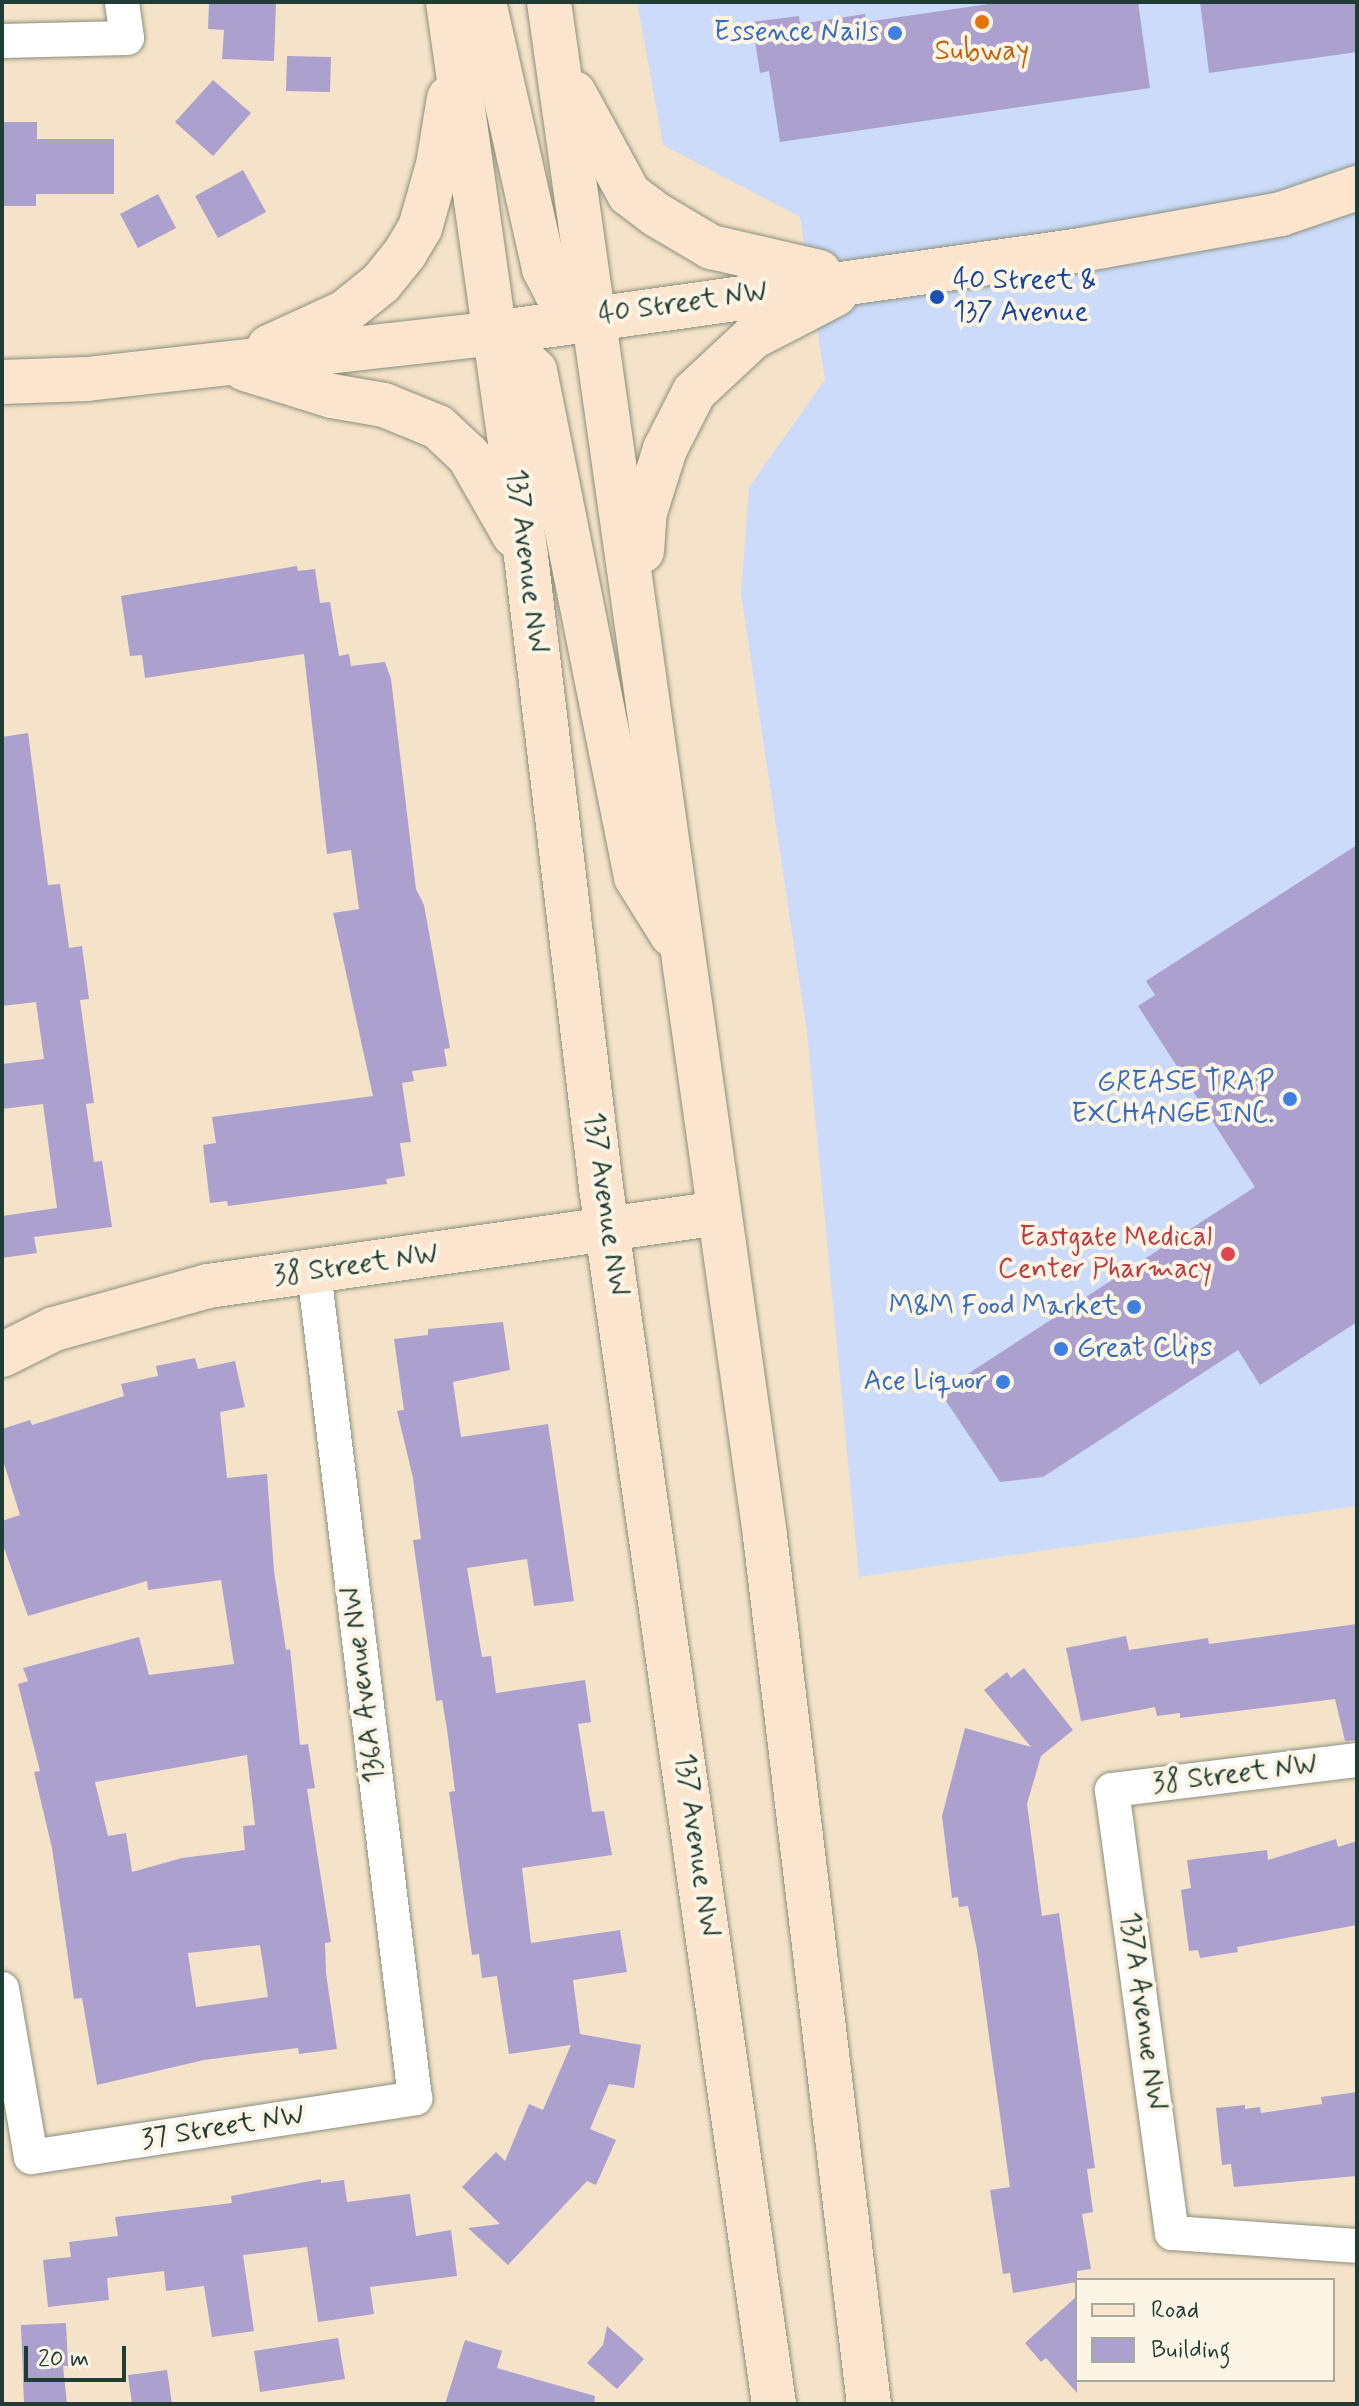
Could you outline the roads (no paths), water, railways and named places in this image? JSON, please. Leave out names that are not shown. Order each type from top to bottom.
[{"type":"main road","name":"137 Avenue NW","points":[[448,2],[526,556],[608,1230],[774,2404]]},
{"type":"main road","points":[[484,2],[544,269],[556,292],[594,317]]},
{"type":"main road","points":[[549,2],[637,617],[679,943],[765,1536],[870,2400]]},
{"type":"main road","points":[[558,60],[629,194],[657,215],[711,247],[773,266],[864,279]]},
{"type":"main road","points":[[231,364],[345,312],[381,283],[405,253],[420,228],[438,165],[456,65]]},
{"type":"main road","name":"40 Street NW","points":[[2,382],[231,364],[495,333],[1196,232],[1281,214],[1357,188]]},
{"type":"main road","points":[[637,617],[645,512],[665,449],[694,392],[753,337],[864,279]]},
{"type":"main road","points":[[495,333],[535,371],[636,877],[679,943]]},
{"type":"main road","points":[[231,364],[332,396],[384,405],[438,427],[469,456],[526,556]]},
{"type":"main road","name":"38 Street NW","points":[[2,1355],[54,1329],[208,1286],[719,1213]]},
{"type":"street","points":[[2,41],[127,38],[122,2]]},
{"type":"street","name":"136A Avenue NW","points":[[314,1272],[415,2098]]},
{"type":"street","name":"38 Street NW","points":[[1112,1790],[1357,1760]]},
{"type":"street","name":"137A Avenue NW","points":[[1112,1790],[1172,2233],[1357,2246]]},
{"type":"street","name":"37 Street NW","points":[[2,1989],[31,2157],[415,2098]]},
{"type":"place","name":"Subway","points":[[982,22]]},
{"type":"place","name":"Essence Nails","points":[[895,33]]},
{"type":"place","name":"40 Street & 137 Avenue","points":[[937,297]]},
{"type":"place","name":"GREASE TRAP EXCHANGE INC.","points":[[1290,1099]]},
{"type":"place","name":"Eastgate Medical Center Pharmacy","points":[[1228,1254]]},
{"type":"place","name":"M&M Food Market","points":[[1134,1307]]},
{"type":"place","name":"Great Clips","points":[[1061,1349]]},
{"type":"place","name":"Ace Liquor","points":[[1003,1382]]}]
